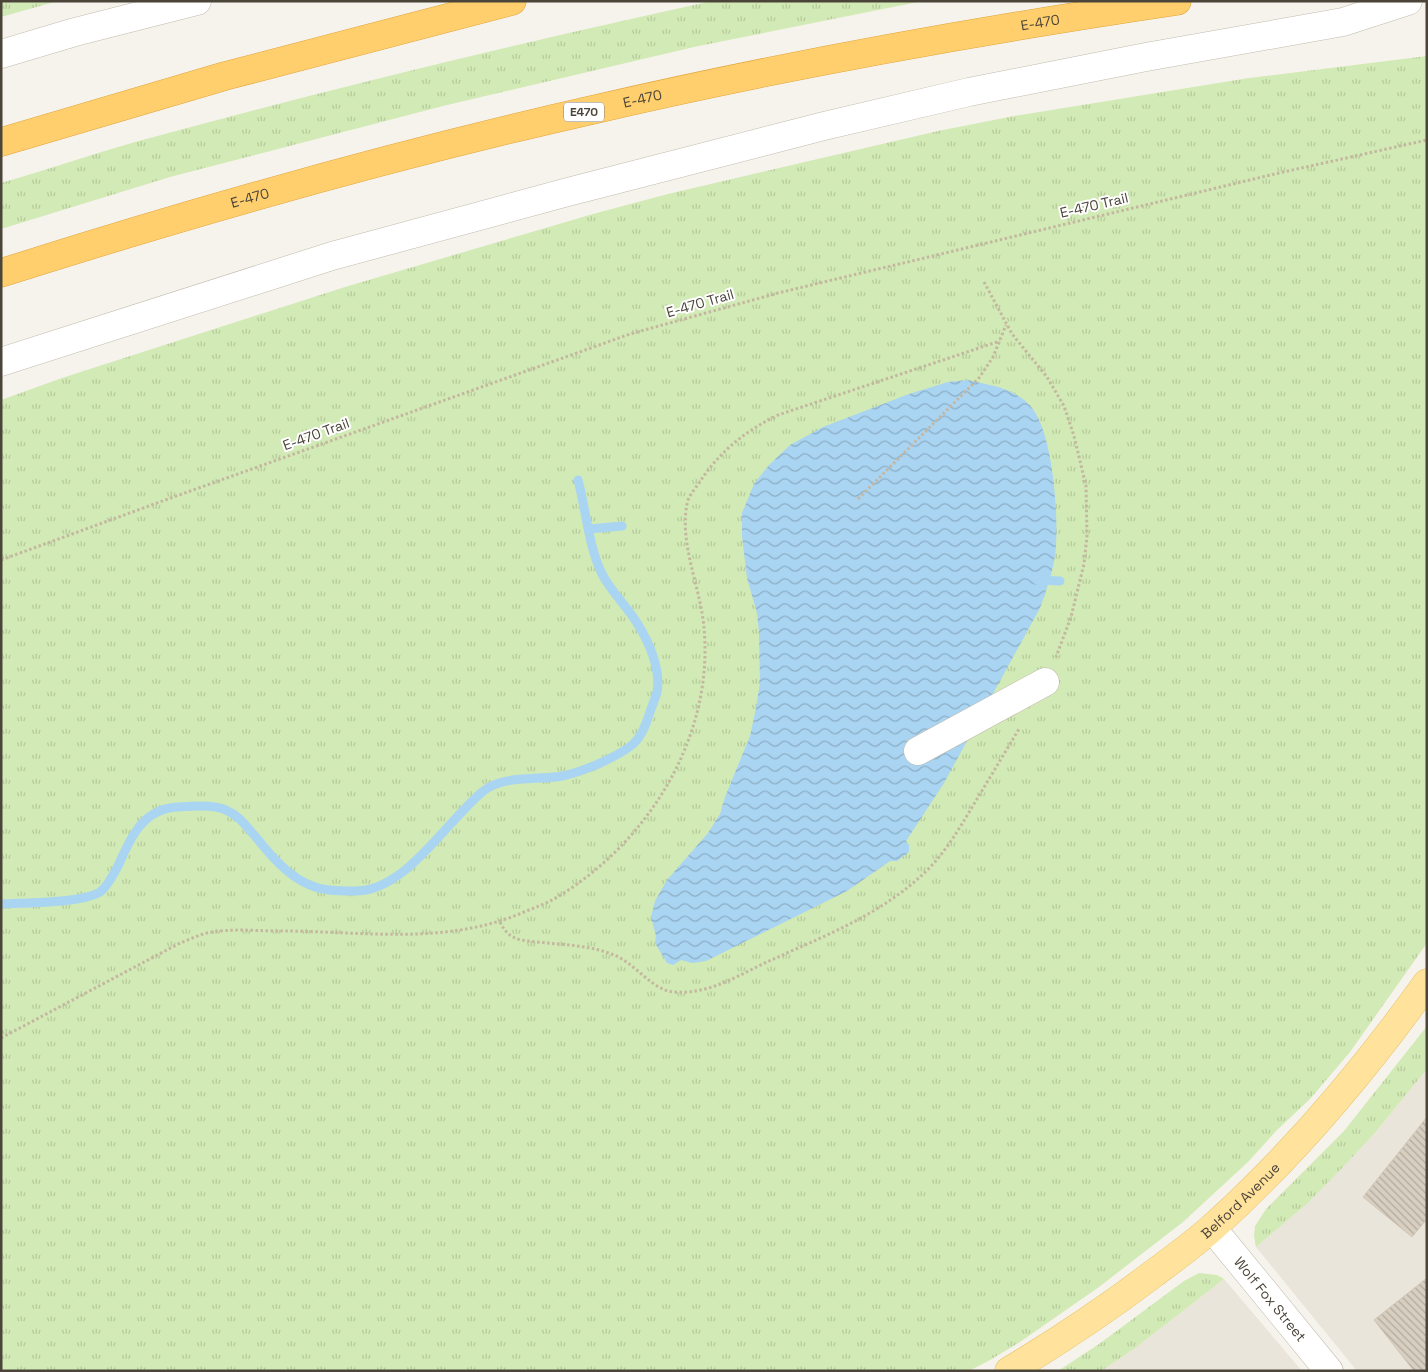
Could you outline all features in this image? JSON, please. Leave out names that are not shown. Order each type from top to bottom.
[{"type":"highway","points":[[1,142],[225,76],[512,1]]},
{"type":"highway","name":"E-470","points":[[1,273],[86,246],[324,177],[592,110],[882,50],[1178,1]]},
{"type":"main road","name":"Belford Avenue","points":[[1009,1371],[1098,1315],[1212,1228],[1257,1186],[1335,1101],[1427,983]]},
{"type":"street","points":[[1,54],[75,32],[196,1]]},
{"type":"street","points":[[1,362],[332,256],[564,193],[824,126],[969,92],[1344,22],[1408,1]]},
{"type":"street","points":[[918,751],[1045,682]]},
{"type":"street","name":"Wolf Fox Street","points":[[1212,1228],[1329,1371]]},
{"type":"path","name":"E-470 Trail","points":[[1,560],[179,494],[630,334],[807,286],[1250,180],[1427,140]]},
{"type":"path","points":[[858,499],[979,378],[993,357],[1006,325]]},
{"type":"path","points":[[1,1038],[180,943],[206,933],[230,930],[298,930],[401,935],[454,931],[511,918],[542,905],[579,882],[611,856],[642,822],[673,773],[692,727],[702,685],[705,645],[704,626],[688,547],[685,517],[687,501],[706,472],[734,442],[749,430],[778,414],[1000,341]]},
{"type":"shaded area","points":[[1427,1069],[1427,1371],[1357,1371],[1256,1247],[1308,1203],[1374,1134]]},
{"type":"shaded area","points":[[1224,1279],[1302,1371],[1101,1371],[1134,1349]]},
{"type":"green space","points":[[1,1],[58,1],[1,17]]},
{"type":"green space","points":[[712,1],[923,1],[694,47],[443,106],[170,177],[1,229],[1,183],[135,142],[279,104],[495,50]]},
{"type":"green space","points":[[1427,56],[1427,943],[1350,1052],[1310,1099],[1276,1131],[1248,1162],[1183,1222],[1099,1287],[1020,1342],[969,1371],[1,1371],[1,400],[62,378],[345,287],[593,214],[668,194],[938,131],[1014,116],[1249,78]]},
{"type":"green space","points":[[1427,1026],[1427,1069],[1374,1134],[1341,1169],[1308,1203],[1256,1247],[1255,1226],[1266,1209],[1344,1131]]},
{"type":"green space","points":[[1199,1273],[1217,1275],[1224,1279],[1134,1349],[1101,1371],[1058,1371],[1099,1344],[1184,1281]]},
{"type":"water","points":[[967,380],[1002,388],[1026,401],[1039,420],[1045,436],[1053,474],[1056,545],[1048,585],[1040,608],[944,783],[906,841],[909,845],[909,852],[897,861],[890,861],[847,891],[706,961],[692,963],[681,960],[673,965],[667,963],[655,943],[656,936],[651,917],[655,901],[667,880],[708,833],[720,814],[750,736],[756,708],[760,683],[759,632],[757,613],[747,578],[742,536],[742,513],[754,484],[769,465],[790,445],[823,427],[909,394],[948,382]]},
{"type":"building","points":[[1427,1117],[1427,1219],[1412,1237],[1363,1197]]},
{"type":"building","points":[[1427,1278],[1427,1371],[1414,1371],[1374,1320]]},
{"type":"waterway","points":[[1,904],[67,900],[92,896],[100,892],[112,877],[127,846],[146,819],[165,809],[191,806],[220,808],[236,816],[278,863],[307,884],[329,890],[366,890],[382,885],[413,863],[468,805],[489,787],[520,779],[571,774],[601,763],[629,747],[636,741],[643,730],[657,692],[656,665],[650,647],[633,616],[601,572],[590,538],[578,480]]},
{"type":"waterway","points":[[589,529],[622,526]]},
{"type":"waterway","points":[[1037,580],[1060,581]]}]
